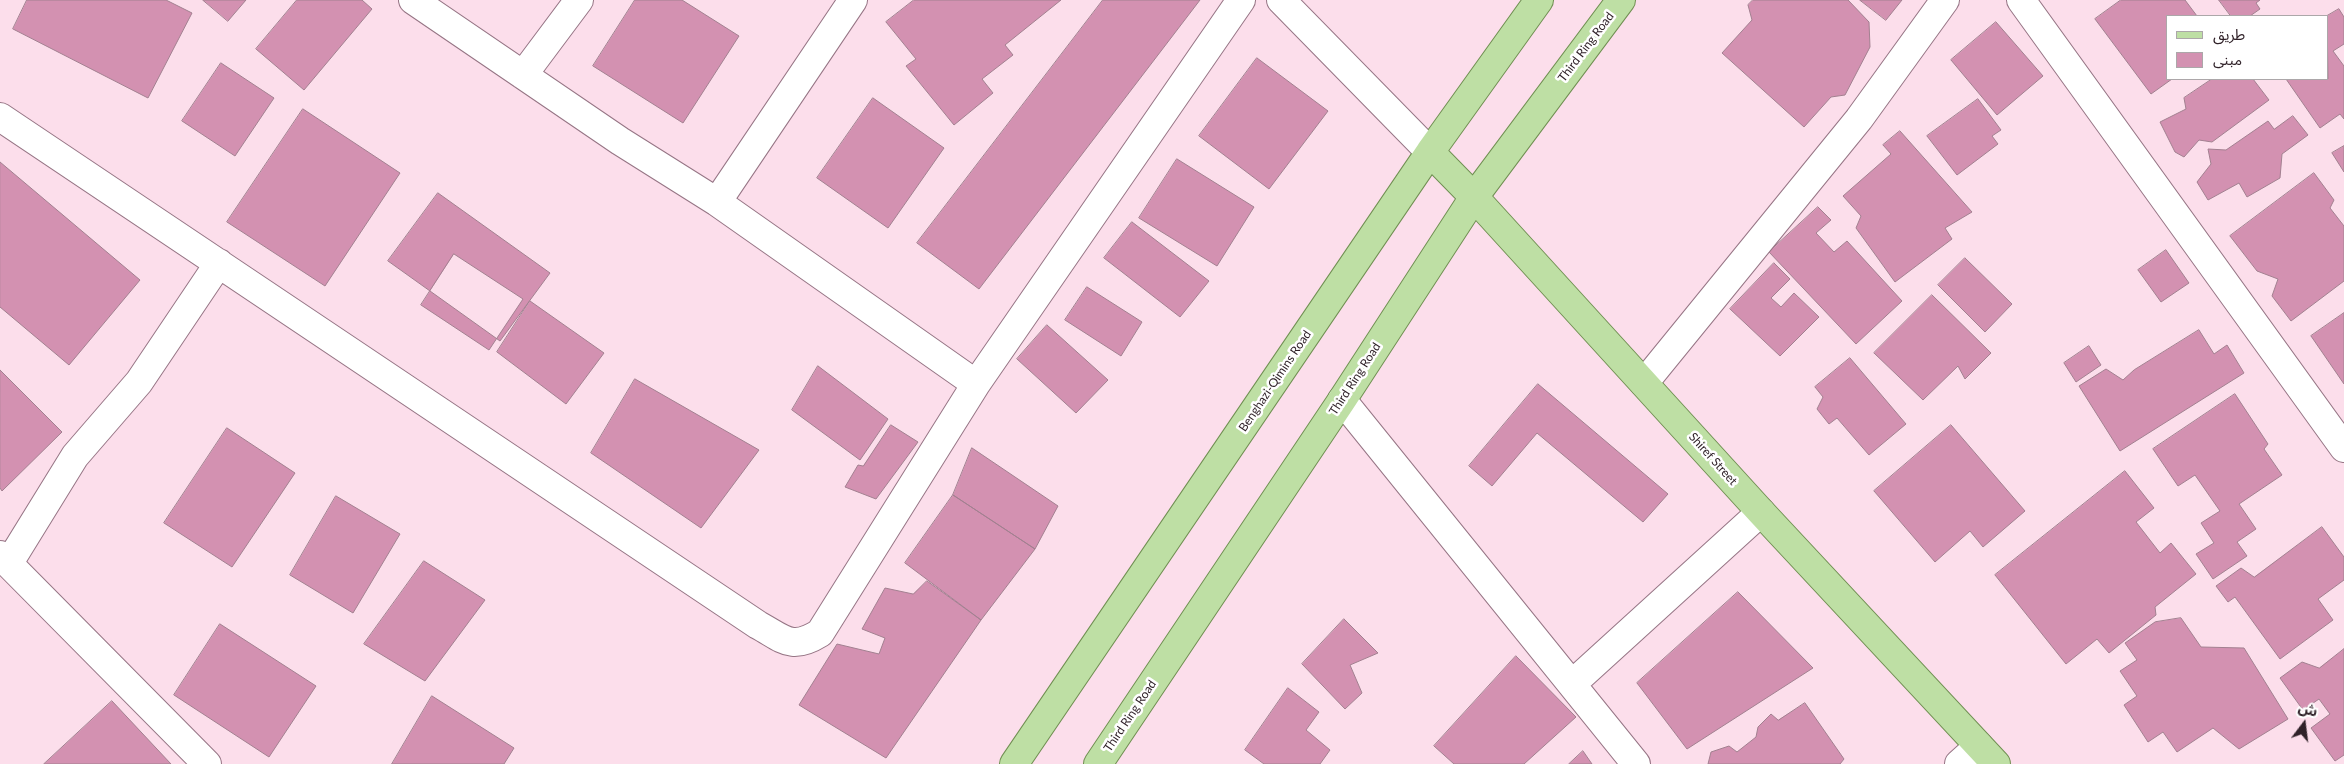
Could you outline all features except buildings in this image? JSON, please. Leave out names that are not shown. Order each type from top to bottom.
[{"type":"main road","name":"Benghazi-Qimins Road","points":[[1014,764],[1430,152],[1539,0]]},
{"type":"main road","name":"Third Ring Road","points":[[1098,764],[1342,400],[1474,198],[1621,0]]},
{"type":"main road","name":"Shiref Street","points":[[1430,152],[1987,755]]},
{"type":"street","points":[[413,0],[620,141],[717,202],[976,384]]},
{"type":"street","points":[[523,75],[579,0]]},
{"type":"street","points":[[717,202],[853,0]]},
{"type":"street","points":[[0,117],[758,625],[790,642],[805,642],[820,632],[976,384],[1241,0]]},
{"type":"street","points":[[1280,0],[1430,152]]},
{"type":"street","points":[[1644,383],[1859,119],[1945,0]]},
{"type":"street","points":[[2021,0],[2344,448]]},
{"type":"street","points":[[207,764],[5,559],[76,456],[139,382],[218,263]]},
{"type":"street","points":[[1342,400],[1636,764]]},
{"type":"street","points":[[1572,684],[1761,512]]},
{"type":"street","points":[[1959,764],[1987,755]]}]
